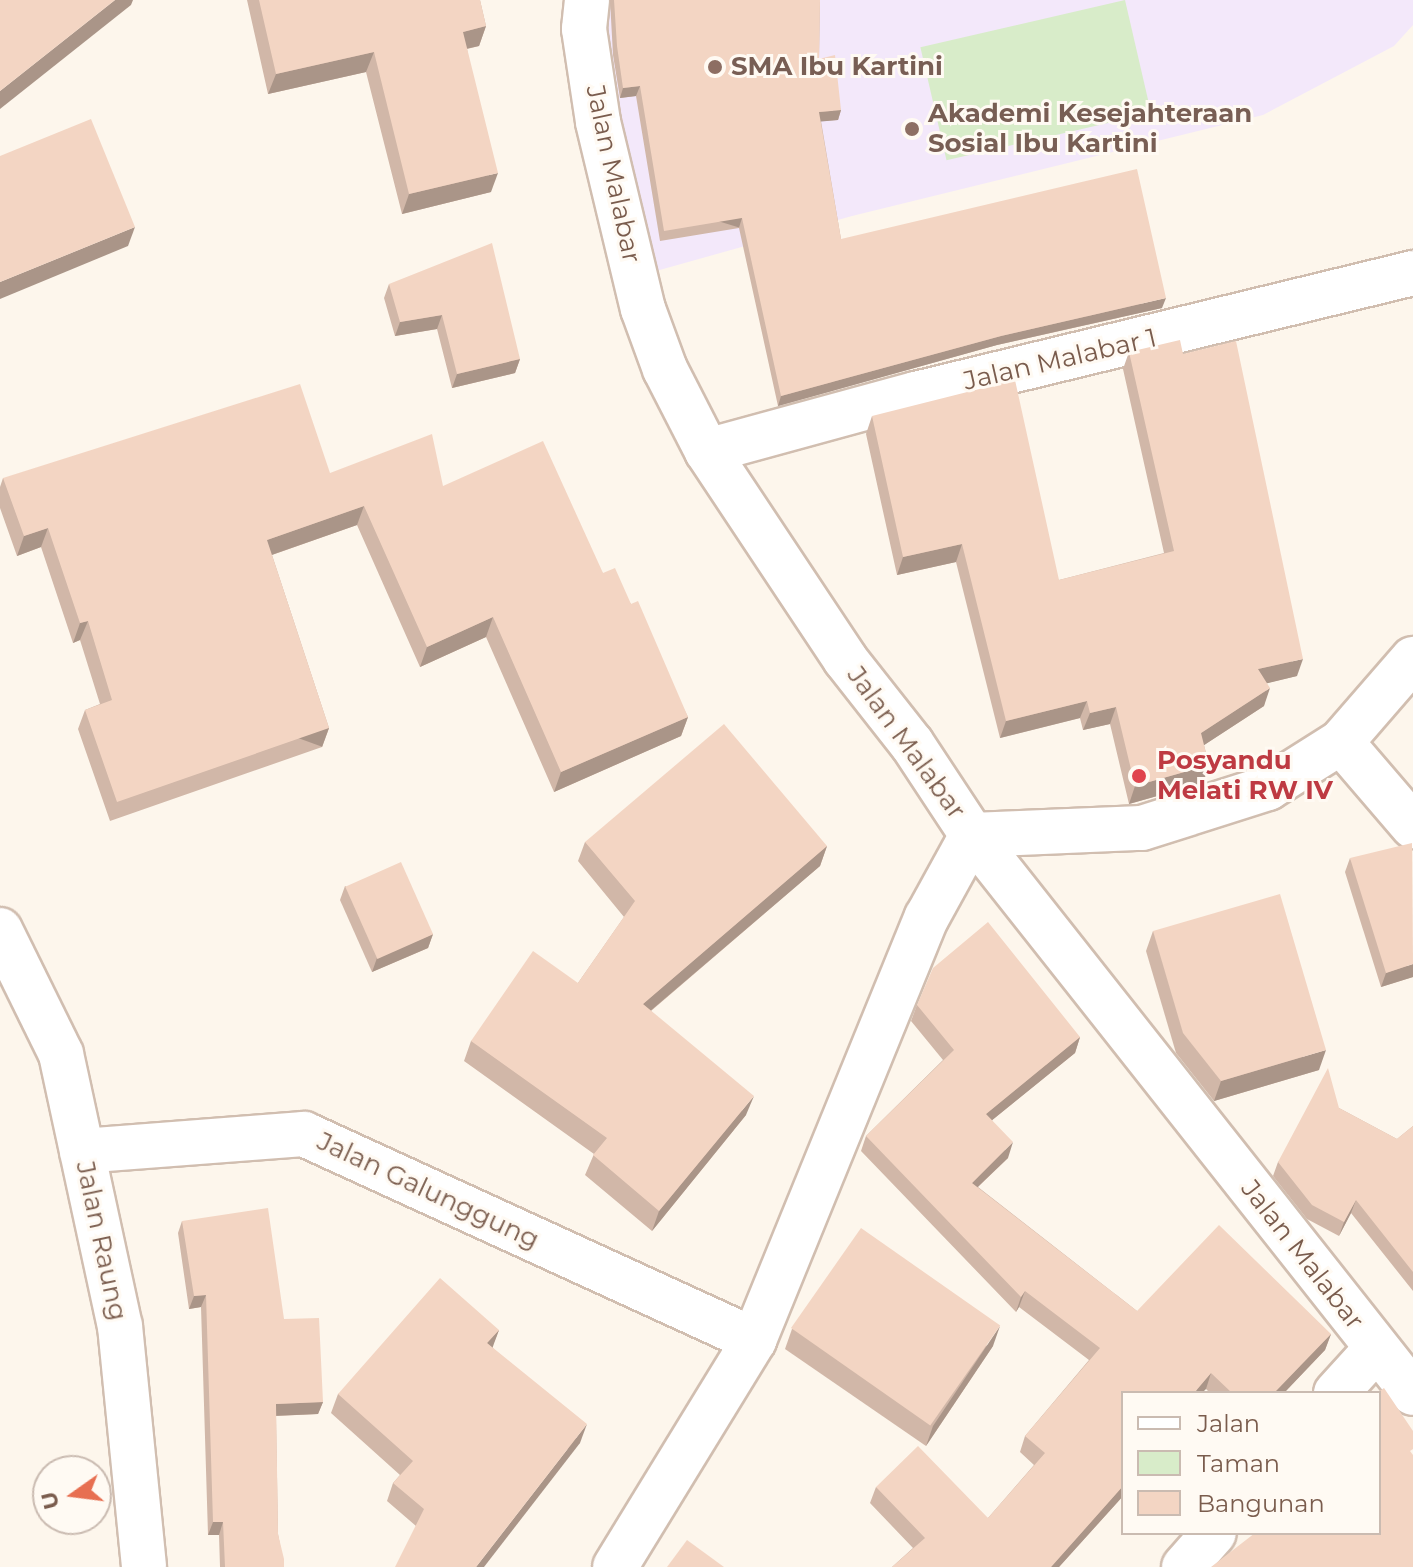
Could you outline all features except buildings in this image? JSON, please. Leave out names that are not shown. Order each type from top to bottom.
[{"type":"street","name":"Jalan Malabar","points":[[587,0],[584,29],[598,122],[643,309],[665,369],[707,451],[845,659],[912,744],[972,835],[1413,1393]]},
{"type":"street","name":"Jalan Malabar 1","points":[[707,451],[916,394],[1413,273]]},
{"type":"street","points":[[615,1567],[754,1340],[927,917],[972,835],[1142,828],[1191,816],[1268,788],[1341,742],[1413,659]]},
{"type":"street","points":[[1341,742],[1413,826]]},
{"type":"street","name":"Jalan Raung","points":[[0,930],[61,1054],[120,1326],[144,1567]]},
{"type":"street","name":"Jalan Galunggung","points":[[82,1151],[304,1134],[754,1340]]},
{"type":"street","points":[[1338,1391],[1376,1349]]},
{"type":"street","points":[[1184,1567],[1212,1535]]},
{"type":"shaded area","name":"Akademi Kesejahteraan Sosial Ibu Kartini","points":[[593,0],[1413,0],[1413,25],[1394,46],[1263,115],[852,216],[649,273]]},
{"type":"green space","points":[[1125,0],[1151,113],[946,160],[920,47]]},
{"type":"place","name":"SMA Ibu Kartini","points":[[715,67]]},
{"type":"place","name":"Akademi Kesejahteraan Sosial Ibu Kartini","points":[[912,129]]},
{"type":"place","name":"Posyandu Melati RW IV","points":[[1139,776]]}]
